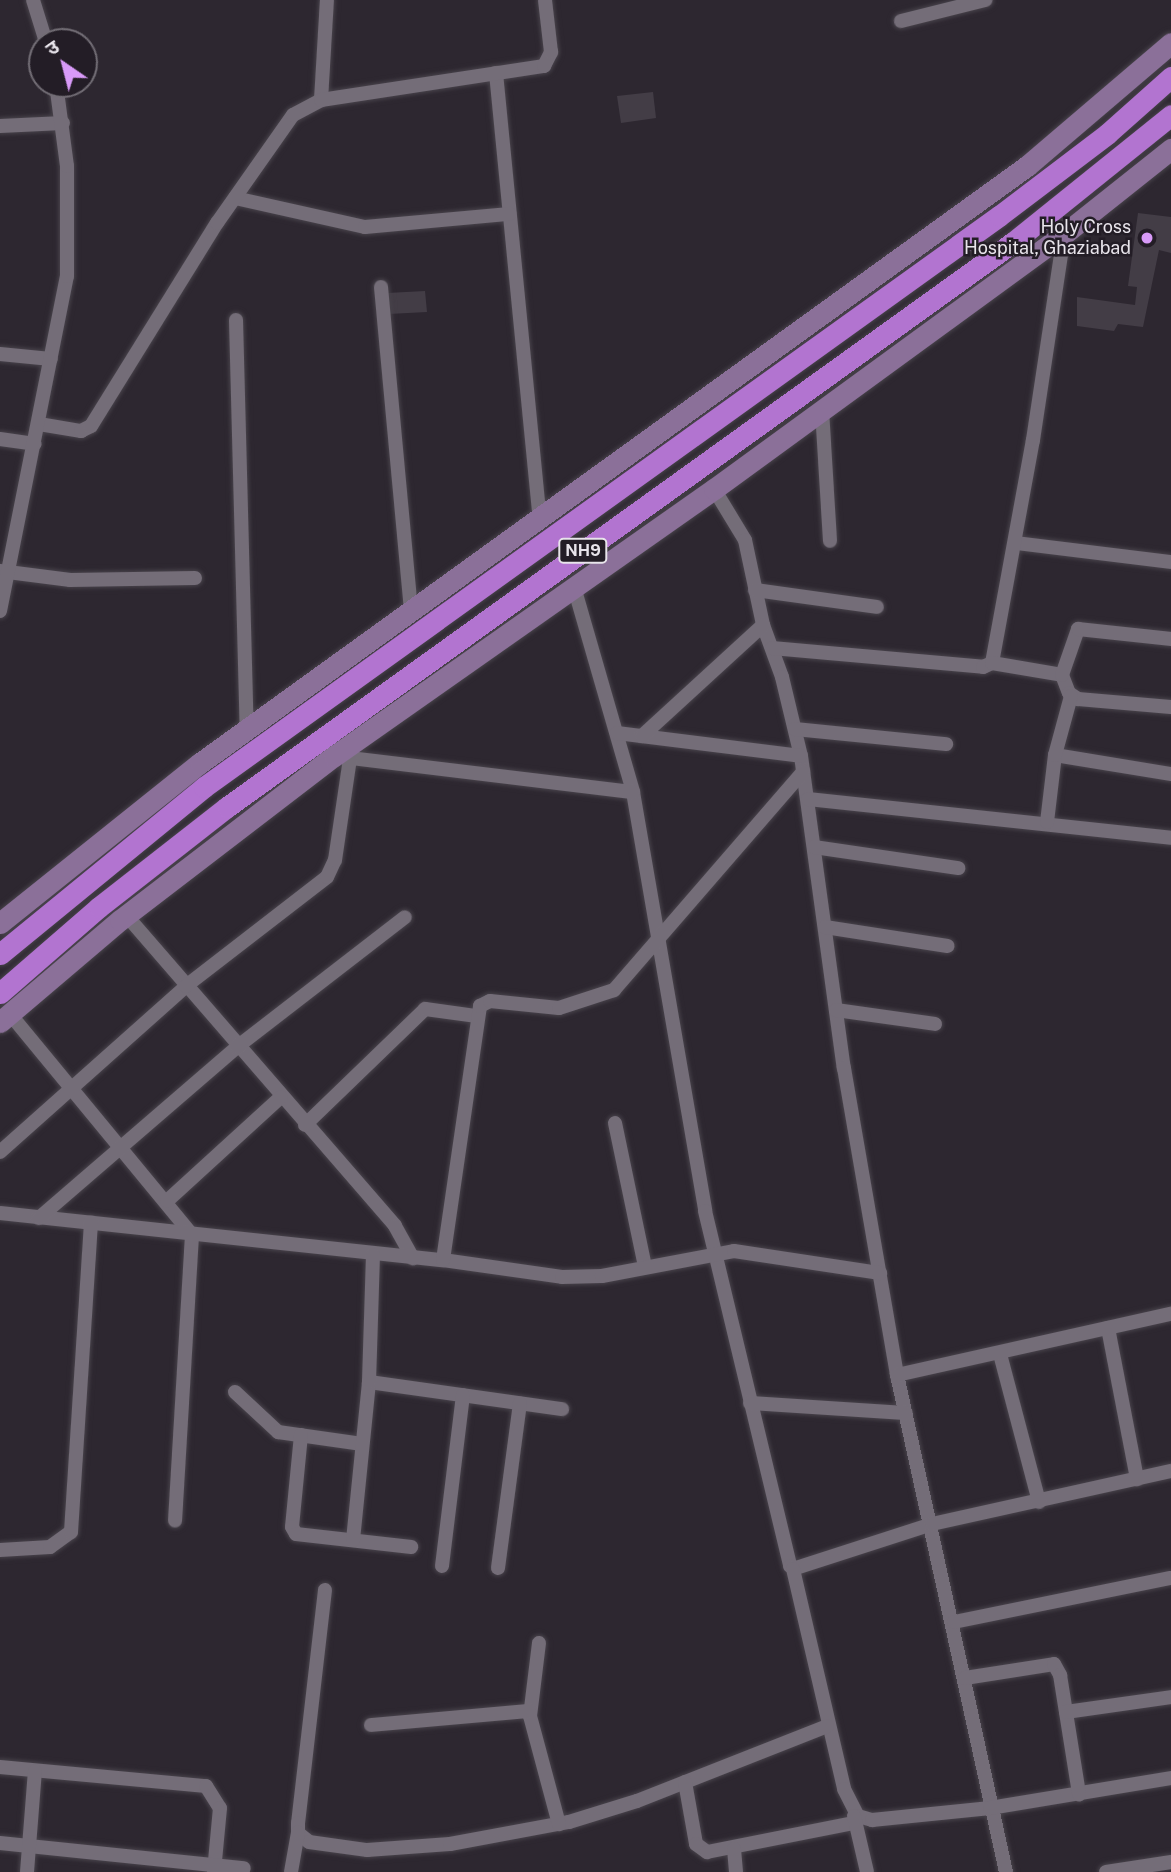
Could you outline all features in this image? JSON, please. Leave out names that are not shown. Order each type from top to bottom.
[{"type":"highway","name":"NH9","points":[[0,954],[204,787],[999,216],[1107,134],[1171,78]]},
{"type":"highway","name":"NH9","points":[[0,993],[99,907],[227,807],[1012,243],[1171,115]]},
{"type":"main road","points":[[0,923],[127,817],[1027,166],[1171,43]]},
{"type":"main road","points":[[5,1018],[126,915],[574,587],[714,489],[1064,234],[1171,149]]},
{"type":"street","points":[[33,0],[42,28]]},
{"type":"street","points":[[321,100],[327,0]]},
{"type":"street","points":[[39,424],[81,431],[91,426],[235,198],[287,121],[321,100],[548,64],[551,52],[545,0]]},
{"type":"street","points":[[901,22],[985,0]]},
{"type":"street","points":[[496,74],[540,518]]},
{"type":"street","points":[[0,611],[5,572],[39,424],[69,253],[63,124],[58,98]]},
{"type":"street","points":[[0,126],[63,124]]},
{"type":"street","points":[[235,198],[365,227],[509,214]]},
{"type":"street","points":[[992,663],[1016,543],[1064,234]]},
{"type":"street","points":[[381,287],[411,611]]},
{"type":"street","points":[[236,320],[247,729]]},
{"type":"street","points":[[0,354],[51,359]]},
{"type":"street","points":[[822,410],[830,541]]},
{"type":"street","points":[[0,439],[35,444]]},
{"type":"street","points":[[714,489],[745,540],[763,625],[772,648],[801,756],[836,1010],[897,1375],[954,1622],[990,1808],[1006,1872]]},
{"type":"street","points":[[1016,543],[1171,562]]},
{"type":"street","points":[[5,572],[97,581],[195,578]]},
{"type":"street","points":[[574,587],[633,792],[715,1253],[793,1569],[827,1726],[867,1872]]},
{"type":"street","points":[[755,590],[877,607]]},
{"type":"street","points":[[642,736],[763,625]]},
{"type":"street","points":[[1047,822],[1055,755],[1071,696],[1062,675],[1078,629],[1171,639]]},
{"type":"street","points":[[772,648],[983,667],[992,663],[1062,675]]},
{"type":"street","points":[[1071,696],[1171,707]]},
{"type":"street","points":[[795,729],[946,744]]},
{"type":"street","points":[[617,733],[801,756]]},
{"type":"street","points":[[1055,755],[1171,774]]},
{"type":"street","points":[[0,1152],[186,986],[331,872],[342,757],[633,792]]},
{"type":"street","points":[[443,1260],[480,1006],[490,1001],[559,1008],[606,995],[625,981],[803,772]]},
{"type":"street","points":[[808,799],[1047,822],[1171,838]]},
{"type":"street","points":[[814,847],[958,867]]},
{"type":"street","points":[[126,915],[237,1047],[395,1226],[413,1258]]},
{"type":"street","points":[[39,1218],[237,1047],[405,917]]},
{"type":"street","points":[[825,927],[948,946]]},
{"type":"street","points":[[306,1125],[425,1009],[477,1016]]},
{"type":"street","points":[[836,1010],[935,1024]]},
{"type":"street","points":[[5,1018],[71,1087],[167,1200],[192,1235],[175,1520]]},
{"type":"street","points":[[167,1200],[281,1097]]},
{"type":"street","points":[[615,1123],[645,1266]]},
{"type":"street","points":[[0,1213],[373,1255],[443,1260],[575,1278],[715,1253],[777,1255],[880,1273]]},
{"type":"street","points":[[0,1550],[50,1548],[64,1541],[71,1531],[91,1223]]},
{"type":"street","points":[[353,1541],[369,1382],[373,1255]]},
{"type":"street","points":[[897,1375],[1171,1314]]},
{"type":"street","points":[[1108,1328],[1137,1479]]},
{"type":"street","points":[[1000,1353],[1038,1502]]},
{"type":"street","points":[[369,1382],[562,1409]]},
{"type":"street","points":[[234,1392],[247,1399],[274,1430],[362,1444]]},
{"type":"street","points":[[442,1566],[463,1395]]},
{"type":"street","points":[[498,1568],[520,1403]]},
{"type":"street","points":[[750,1403],[906,1413]]},
{"type":"street","points":[[301,1435],[293,1531],[302,1536],[411,1548]]},
{"type":"street","points":[[793,1569],[932,1524],[1171,1471]]},
{"type":"street","points":[[954,1622],[1171,1578]]},
{"type":"street","points":[[291,1872],[298,1833],[325,1590]]},
{"type":"street","points":[[539,1643],[529,1711],[559,1824]]},
{"type":"street","points":[[965,1678],[1054,1664],[1066,1712],[1079,1794]]},
{"type":"street","points":[[1066,1712],[1171,1697]]},
{"type":"street","points":[[371,1725],[529,1711]]},
{"type":"street","points":[[298,1833],[309,1843],[367,1850],[450,1843],[559,1824],[685,1782],[827,1726]]},
{"type":"street","points":[[0,1768],[206,1786],[220,1808],[215,1869]]},
{"type":"street","points":[[27,1872],[35,1771]]},
{"type":"street","points":[[685,1782],[698,1847],[707,1852],[734,1849],[854,1818],[872,1820],[990,1808],[1171,1778]]},
{"type":"street","points":[[0,1843],[215,1869],[244,1868]]},
{"type":"street","points":[[734,1849],[736,1872]]},
{"type":"street","points":[[1106,1872],[1171,1861]]},
{"type":"building","points":[[653,92],[656,118],[621,123],[617,96]]},
{"type":"building","points":[[1138,213],[1171,217],[1171,253],[1159,250],[1143,327],[1118,324],[1114,331],[1077,326],[1077,297],[1135,305],[1137,287],[1128,286]]},
{"type":"building","points":[[425,291],[427,312],[389,314],[387,293]]},
{"type":"place","name":"Holy Cross Hospital, Ghaziabad","points":[[1147,238]]}]
